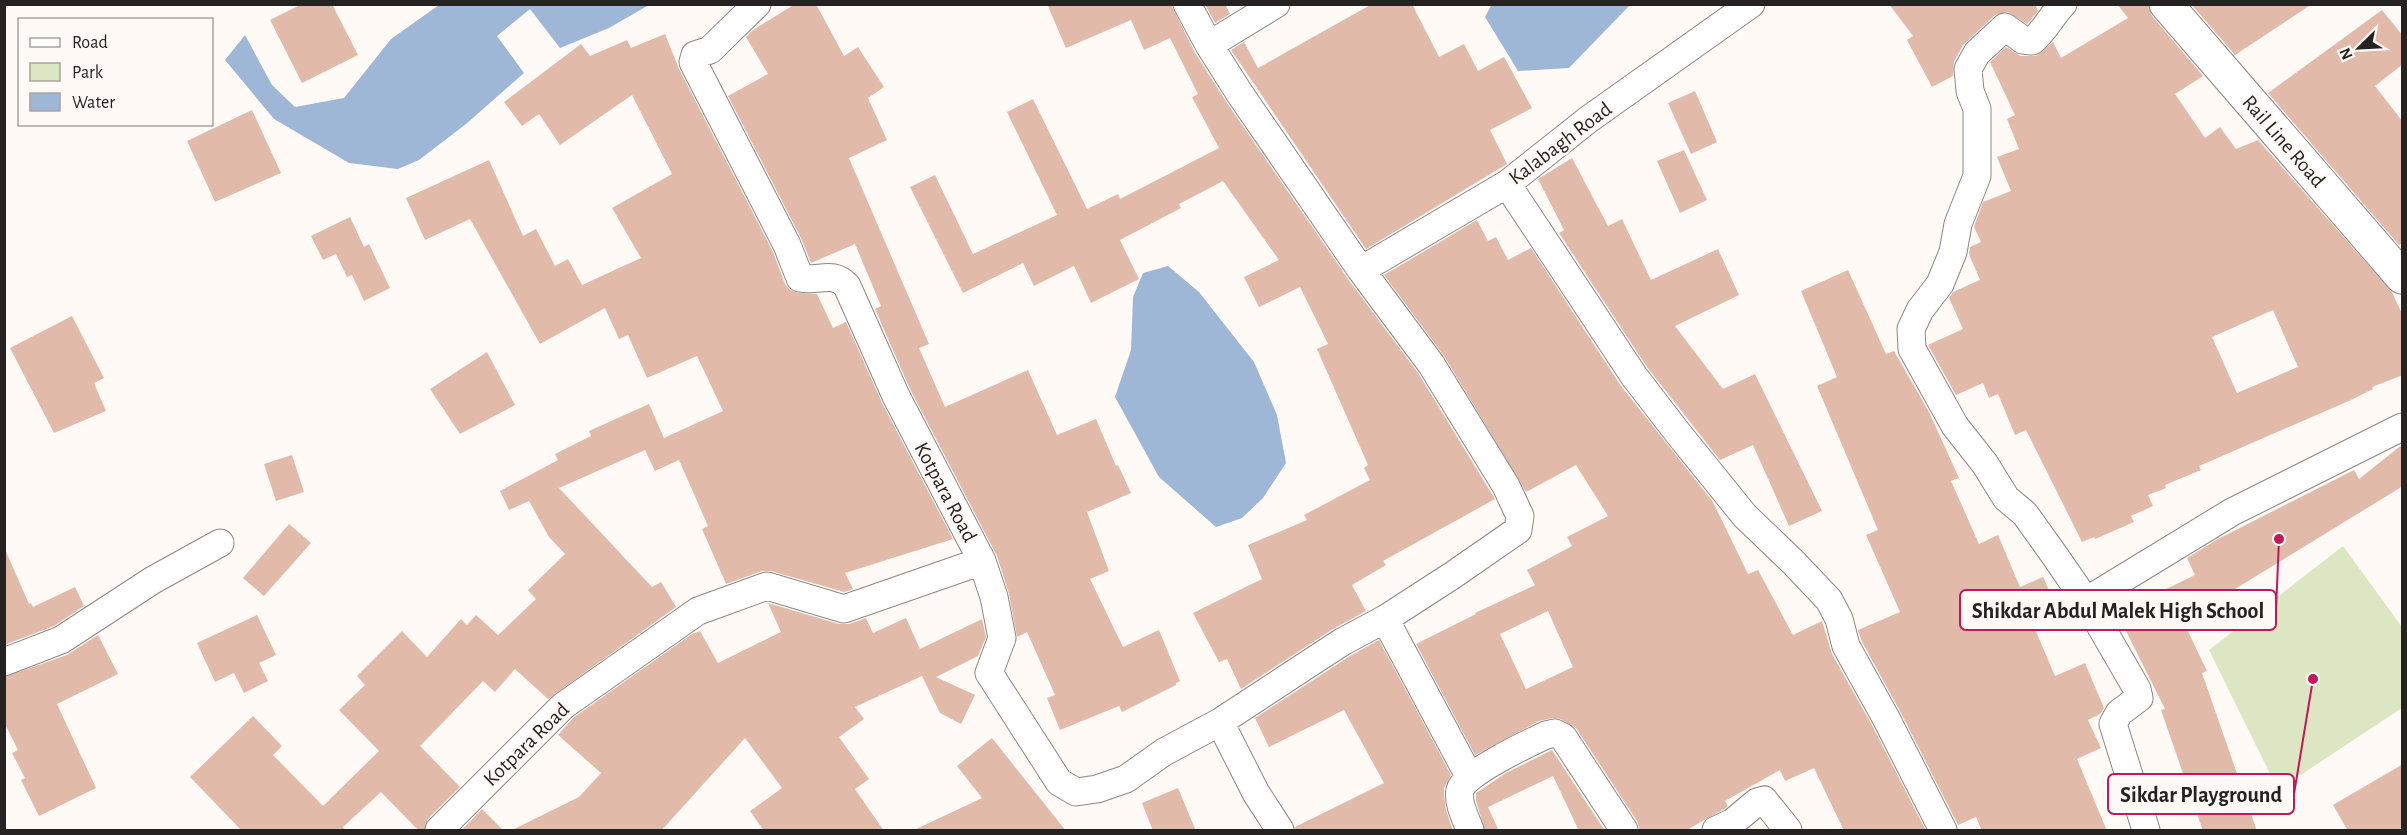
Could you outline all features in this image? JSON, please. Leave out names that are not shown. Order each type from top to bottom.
[{"type":"street","name":"Kotpara Road","points":[[439,831],[562,706],[698,611],[767,586],[844,609],[982,561],[896,396],[847,286],[840,279],[831,277],[810,280],[800,278],[766,204],[693,62],[695,55],[710,50],[757,4]]},
{"type":"street","points":[[982,561],[994,597],[1002,638],[989,673],[1059,782],[1076,792],[1097,789],[1126,778],[1164,752],[1220,722],[1342,642],[1385,619],[1518,530],[1520,516],[1506,486],[1431,364],[1361,270],[1209,45],[1187,4]]},
{"type":"street","points":[[1209,45],[1276,4]]},
{"type":"street","name":"Kalabagh Road","points":[[1361,270],[1507,184],[1589,119],[1751,4]]},
{"type":"street","points":[[2063,4],[2052,14],[2040,34],[2032,41],[2023,40],[2005,27],[1997,32],[1977,53],[1968,69],[1970,91],[1977,109],[1977,176],[1958,224],[1953,252],[1940,284],[1920,310],[1911,329],[1912,349],[1955,426],[1985,465],[2006,498],[2025,514],[2086,601],[2138,689],[2139,698],[2119,713],[2113,723],[2146,831]]},
{"type":"street","name":"Rail Line Road","points":[[2166,4],[2403,277]]},
{"type":"street","points":[[1507,184],[1634,376],[1745,516],[1829,600],[1839,619],[1846,646],[1887,720],[1943,831]]},
{"type":"street","points":[[2086,601],[2232,512],[2403,427]]},
{"type":"street","points":[[4,662],[61,639],[153,580],[220,543]]},
{"type":"street","points":[[1385,619],[1469,776]]},
{"type":"street","points":[[1220,722],[1256,794],[1280,831]]},
{"type":"street","points":[[1470,831],[1461,805],[1460,789],[1469,776],[1546,735],[1555,733],[1563,737],[1624,831]]},
{"type":"street","points":[[1716,831],[1733,822],[1756,802],[1764,800],[1788,831]]},
{"type":"green space","points":[[2343,546],[2402,627],[2402,708],[2278,790],[2209,650]]},
{"type":"water","points":[[1492,4],[1630,5],[1569,68],[1518,71],[1485,17]]},
{"type":"water","points":[[439,5],[649,5],[609,28],[560,48],[530,9],[497,36],[524,73],[466,124],[419,160],[398,169],[349,163],[274,119],[225,60],[245,35],[272,85],[295,107],[344,98],[391,39]]},
{"type":"water","points":[[1168,266],[1199,292],[1254,362],[1277,415],[1286,463],[1263,498],[1242,518],[1216,527],[1159,477],[1115,397],[1131,350],[1133,297],[1143,273]]},
{"type":"building","points":[[302,4],[332,4],[358,55],[302,83],[270,20]]},
{"type":"building","points":[[795,4],[816,4],[844,56],[858,47],[884,87],[868,98],[887,140],[849,158],[929,344],[919,348],[945,407],[1028,370],[1057,435],[1096,419],[1116,466],[1118,465],[1131,493],[1087,512],[1109,571],[1090,579],[1123,647],[1159,630],[1180,681],[1176,685],[1122,712],[1119,706],[1060,730],[1047,698],[1055,695],[1027,632],[1017,637],[1009,594],[997,556],[910,389],[875,309],[881,306],[855,244],[811,263],[801,238],[728,96],[768,74],[746,37],[753,30]]},
{"type":"building","points":[[1047,4],[1171,4],[1195,53],[1227,103],[1348,279],[1418,373],[1495,499],[1383,561],[1386,565],[1352,585],[1366,611],[1333,629],[1241,689],[1227,659],[1219,662],[1193,613],[1262,579],[1248,545],[1307,520],[1304,515],[1370,480],[1364,468],[1368,465],[1317,349],[1328,344],[1300,287],[1259,307],[1244,277],[1279,260],[1223,181],[1179,204],[1181,208],[1120,240],[1139,279],[1091,303],[1074,266],[1034,286],[1023,263],[963,293],[910,187],[935,175],[973,254],[1057,215],[1007,112],[1033,99],[1087,209],[1118,194],[1120,199],[1219,148],[1192,97],[1198,94],[1170,38],[1144,50],[1131,20],[1066,48]]},
{"type":"building","points":[[1205,4],[1225,4],[1230,14],[1215,23]]},
{"type":"building","points":[[1372,4],[1412,4],[1439,57],[1464,44],[1478,71],[1504,57],[1532,108],[1490,130],[1507,164],[1366,249],[1231,50],[1244,42],[1258,68]]},
{"type":"building","points":[[1889,4],[2035,4],[2038,11],[2027,24],[2008,12],[1995,15],[1963,45],[1954,62],[1953,76],[1932,87],[1907,40],[1913,36]]},
{"type":"building","points":[[2117,4],[2148,4],[2152,16],[2203,76],[2175,94],[2205,138],[2220,127],[2236,149],[2258,140],[2392,292],[2403,316],[2403,375],[2199,466],[2201,470],[2148,495],[2153,506],[2131,516],[2134,522],[2095,539],[2094,537],[2082,542],[2026,430],[2015,435],[1998,394],[1989,398],[1983,383],[1956,395],[1928,345],[1963,329],[1949,298],[1953,292],[1980,280],[1969,254],[1970,247],[1981,242],[1974,227],[1983,202],[2011,191],[1997,157],[2019,149],[2007,119],[2015,115],[1990,62],[2006,47],[2021,56],[2036,56],[2053,42],[2061,58],[2128,18]],"holes":[[[2273,310],[2298,367],[2237,393],[2212,337]]]},
{"type":"building","points":[[2191,4],[2312,4],[2235,55]]},
{"type":"building","points":[[2382,10],[2403,36],[2403,64],[2375,86],[2403,122],[2403,242],[2399,245],[2268,93]]},
{"type":"building","points":[[665,34],[679,69],[773,252],[785,284],[790,290],[798,293],[817,294],[833,328],[846,322],[882,403],[953,539],[845,573],[853,589],[844,592],[771,571],[762,571],[726,584],[702,529],[708,526],[679,460],[655,471],[645,450],[559,488],[652,587],[661,582],[676,607],[548,699],[515,669],[495,692],[483,681],[420,746],[460,787],[428,819],[424,831],[419,831],[381,792],[343,827],[346,831],[242,831],[190,777],[253,716],[282,746],[273,755],[323,806],[379,751],[339,710],[365,685],[357,676],[402,631],[427,657],[461,619],[467,625],[476,615],[498,635],[536,599],[528,590],[565,554],[549,537],[529,501],[509,510],[500,491],[558,460],[555,454],[591,436],[589,431],[649,404],[664,438],[723,411],[697,356],[647,378],[628,335],[619,339],[605,308],[540,344],[470,219],[425,240],[406,198],[489,160],[523,236],[536,229],[555,266],[568,259],[582,285],[641,258],[612,208],[672,174],[632,95],[560,145],[539,114],[522,126],[504,102],[581,44],[590,56],[627,40],[631,48]]},
{"type":"building","points":[[1695,91],[1717,142],[1691,154],[1668,103]]},
{"type":"building","points":[[252,110],[281,173],[215,202],[187,141]]},
{"type":"building","points":[[1684,150],[1707,200],[1680,213],[1657,161]]},
{"type":"building","points":[[1572,158],[1608,226],[1622,219],[1651,280],[1718,249],[1739,295],[1675,326],[1723,389],[1755,374],[1822,511],[1789,526],[1753,445],[1720,460],[1647,367],[1559,233],[1564,230],[1538,179]]},
{"type":"building","points":[[350,217],[364,247],[369,244],[390,288],[364,301],[352,275],[347,277],[336,254],[323,260],[311,236]]},
{"type":"building","points":[[1477,220],[1488,241],[1496,237],[1508,260],[1531,248],[1621,386],[1713,502],[1748,574],[1758,570],[1793,635],[1822,621],[1832,654],[1873,727],[1926,831],[1844,831],[1814,768],[1785,781],[1780,770],[1725,801],[1728,806],[1724,809],[1685,831],[1640,831],[1637,821],[1576,728],[1561,719],[1552,718],[1539,721],[1475,755],[1416,644],[1535,585],[1527,570],[1572,546],[1567,537],[1608,516],[1576,465],[1526,492],[1444,356],[1384,275]],"holes":[[[1548,611],[1573,667],[1526,689],[1500,634]]]},
{"type":"building","points":[[1848,270],[1886,354],[1894,351],[1929,412],[1959,478],[1951,481],[1979,544],[1998,535],[2020,587],[2043,577],[2058,610],[2032,622],[2055,676],[2085,663],[2104,708],[2100,714],[2088,720],[2101,748],[2077,759],[2107,831],[1982,831],[1976,817],[1958,825],[1861,640],[1858,630],[1900,612],[1866,535],[1878,530],[1817,386],[1837,377],[1801,291]]},
{"type":"building","points":[[72,316],[104,378],[94,383],[106,411],[54,433],[10,348]]},
{"type":"building","points":[[487,352],[515,405],[460,434],[430,389]]},
{"type":"building","points":[[2403,444],[2403,486],[2183,621],[2207,671],[2202,673],[2257,831],[2203,831],[2161,710],[2165,709],[2117,613],[2195,575],[2187,558],[2218,539],[2354,470],[2359,479]]},
{"type":"building","points":[[292,455],[304,492],[276,501],[264,464]]},
{"type":"building","points":[[289,524],[311,543],[264,596],[243,578]]},
{"type":"building","points":[[4,547],[29,604],[31,603],[33,607],[75,587],[84,606],[54,626],[4,645]]},
{"type":"building","points":[[768,603],[839,624],[849,624],[866,618],[873,633],[906,618],[920,649],[982,619],[986,637],[978,656],[936,677],[975,695],[961,724],[940,713],[922,676],[855,707],[864,719],[839,737],[869,779],[855,789],[884,831],[764,831],[750,811],[782,788],[745,738],[661,831],[510,831],[579,797],[601,773],[558,735],[573,718],[692,634],[700,631],[718,663],[781,632]]},
{"type":"building","points":[[257,615],[276,655],[259,663],[268,681],[244,693],[234,673],[215,682],[197,643]]},
{"type":"building","points":[[98,635],[118,674],[57,704],[96,788],[39,816],[21,780],[25,778],[12,753],[18,750],[4,722],[4,677],[67,655]]},
{"type":"building","points":[[1379,640],[1451,775],[1444,788],[1444,796],[1453,831],[1296,831],[1295,827],[1384,783],[1344,710],[1269,747],[1255,718],[1350,656]]},
{"type":"building","points":[[992,738],[1066,831],[912,831],[982,798],[957,766]]},
{"type":"building","points":[[1552,750],[1605,831],[1579,831],[1553,776],[1488,807],[1499,831],[1485,831],[1476,801],[1476,793],[1506,773]]},
{"type":"building","points":[[2403,764],[2403,831],[2348,831],[2333,805]]},
{"type":"building","points":[[1178,788],[1196,831],[1153,831],[1142,803]]},
{"type":"building","points":[[482,809],[504,831],[461,831]]},
{"type":"place","name":"Shikdar Abdul Malek High School","points":[[2279,539]]},
{"type":"place","name":"Sikdar Playground","points":[[2313,679]]}]
